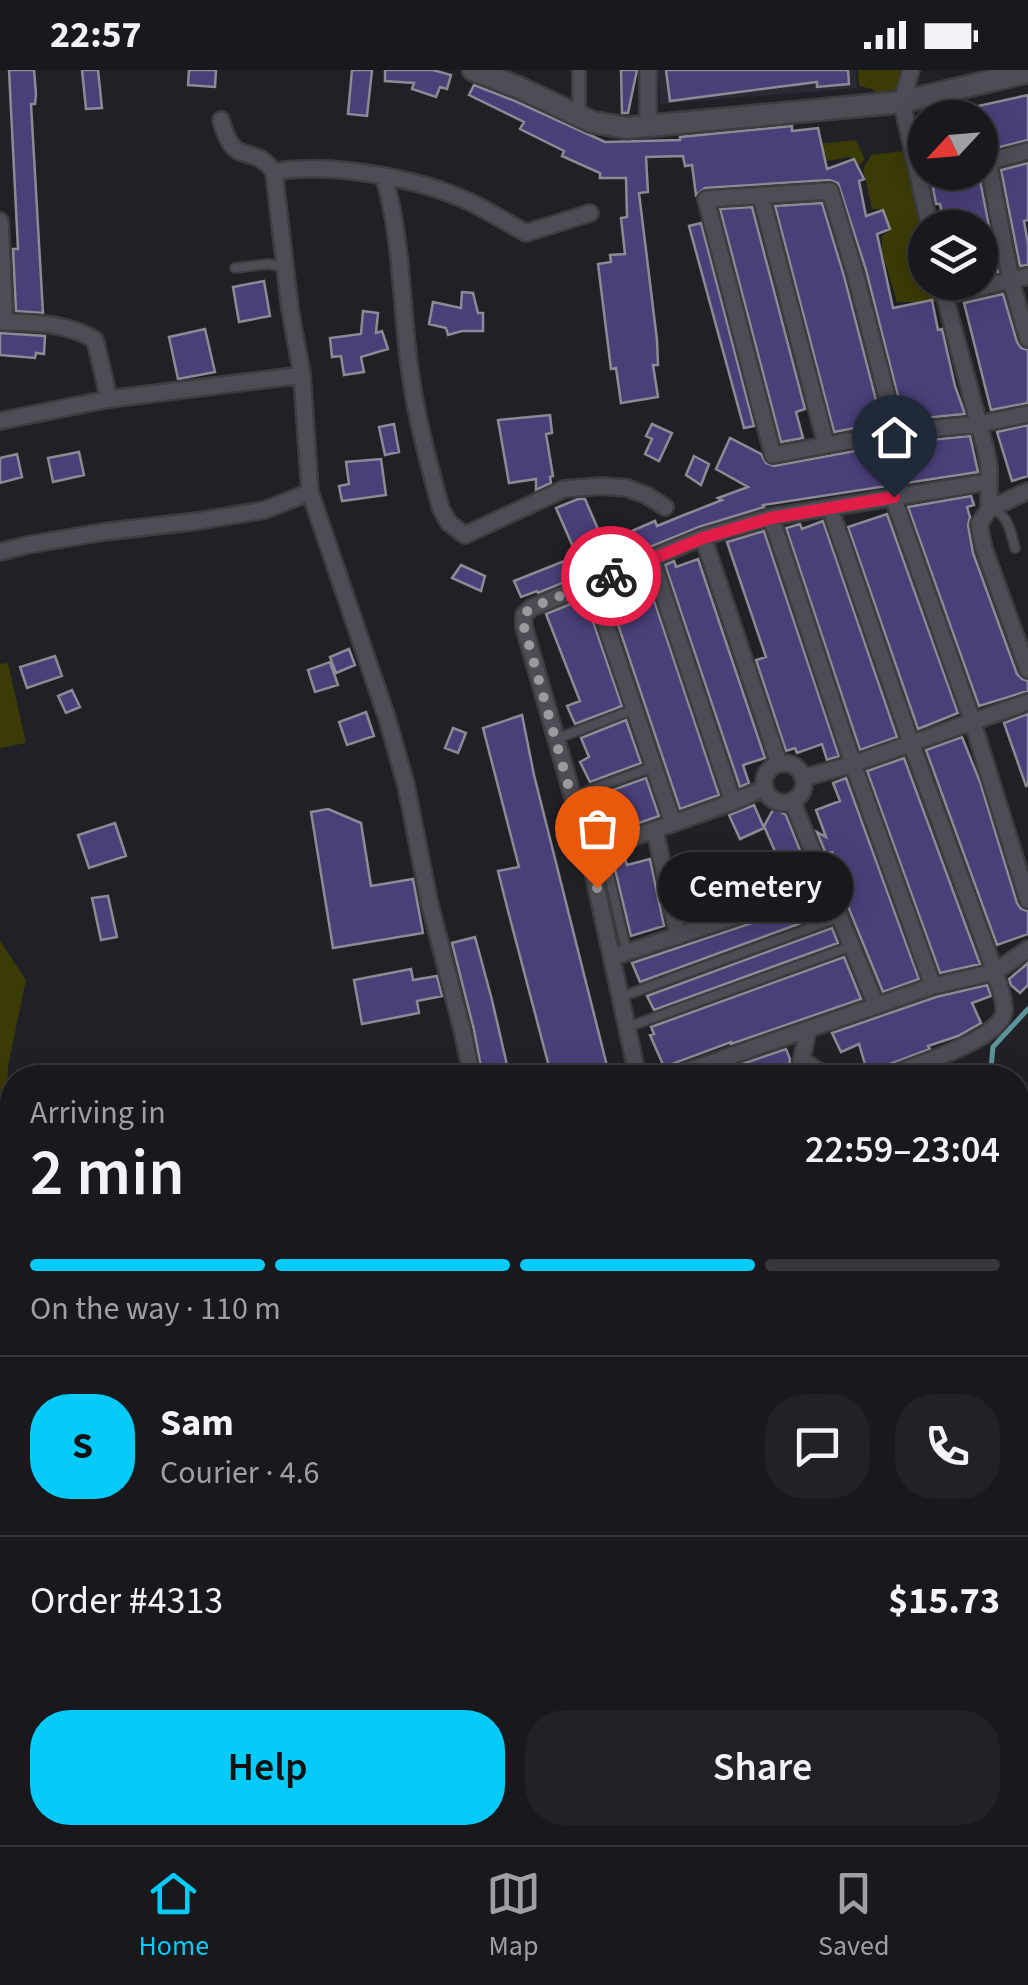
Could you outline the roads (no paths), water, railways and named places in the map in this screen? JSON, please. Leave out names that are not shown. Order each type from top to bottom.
[{"type":"street","points":[[473,70],[520,79],[592,122],[627,128],[902,102],[982,77],[1028,72]]},
{"type":"street","points":[[579,70],[579,115]]},
{"type":"street","points":[[648,70],[648,128]]},
{"type":"street","points":[[908,128],[902,102],[911,70]]},
{"type":"street","points":[[221,120],[234,151],[265,160],[274,172],[284,266],[302,374],[310,492],[396,748],[469,1065]]},
{"type":"street","points":[[998,159],[1028,151]]},
{"type":"street","points":[[274,172],[321,168],[439,190],[526,233],[590,213]]},
{"type":"street","points":[[384,177],[400,258],[415,402],[441,509],[449,523],[466,535],[564,489],[627,488],[664,506]]},
{"type":"street","points":[[990,190],[1028,339]]},
{"type":"street","points":[[896,432],[830,192],[706,199],[773,455],[896,432],[978,424],[1028,414]]},
{"type":"street","points":[[761,196],[826,444]]},
{"type":"street","points":[[0,221],[2,322],[87,334],[95,340],[109,399]]},
{"type":"street","points":[[998,283],[1028,276]]},
{"type":"street","points":[[946,300],[989,468],[989,508],[979,524],[1028,670]]},
{"type":"street","points":[[0,422],[109,399],[302,374]]},
{"type":"street","points":[[635,1065],[621,997],[620,955],[596,851],[573,796],[524,627],[524,615],[530,608],[703,538],[771,518],[988,482]]},
{"type":"street","points":[[989,508],[1028,491]]},
{"type":"street","points":[[0,552],[103,532],[265,510],[310,492]]},
{"type":"street","points":[[894,497],[972,720],[1028,900]]},
{"type":"street","points":[[830,508],[1004,1002],[1002,1020],[982,1038],[916,1065]]},
{"type":"street","points":[[771,518],[933,986]]},
{"type":"street","points":[[703,538],[779,764]]},
{"type":"street","points":[[652,560],[733,802]]},
{"type":"street","points":[[592,584],[673,823]]},
{"type":"street","points":[[804,778],[1028,702]]},
{"type":"street","points":[[779,764],[794,766],[804,778],[802,792],[792,801],[776,801],[765,788],[767,773],[779,764]]},
{"type":"street","points":[[596,851],[765,788]]},
{"type":"street","points":[[792,801],[876,1006]]},
{"type":"street","points":[[655,830],[678,936]]},
{"type":"street","points":[[620,955],[827,886]]},
{"type":"street","points":[[705,1065],[933,986],[995,972],[1028,948]]},
{"type":"street","points":[[801,1065],[808,1029]]},
{"type":"street","points":[[802,1060],[810,1065]]},
{"type":"lane","points":[[235,268],[284,266]]},
{"type":"lane","points":[[989,508],[1000,512],[1008,523],[1015,548]]},
{"type":"lane","points":[[556,739],[635,710]]},
{"type":"lane","points":[[573,796],[654,766]]},
{"type":"lane","points":[[621,997],[840,917]]},
{"type":"lane","points":[[628,1027],[852,946]]},
{"type":"waterway","points":[[991,1065],[993,1047],[1028,1009]]},
{"type":"place","name":"Cemetery","points":[[597,888]]}]
